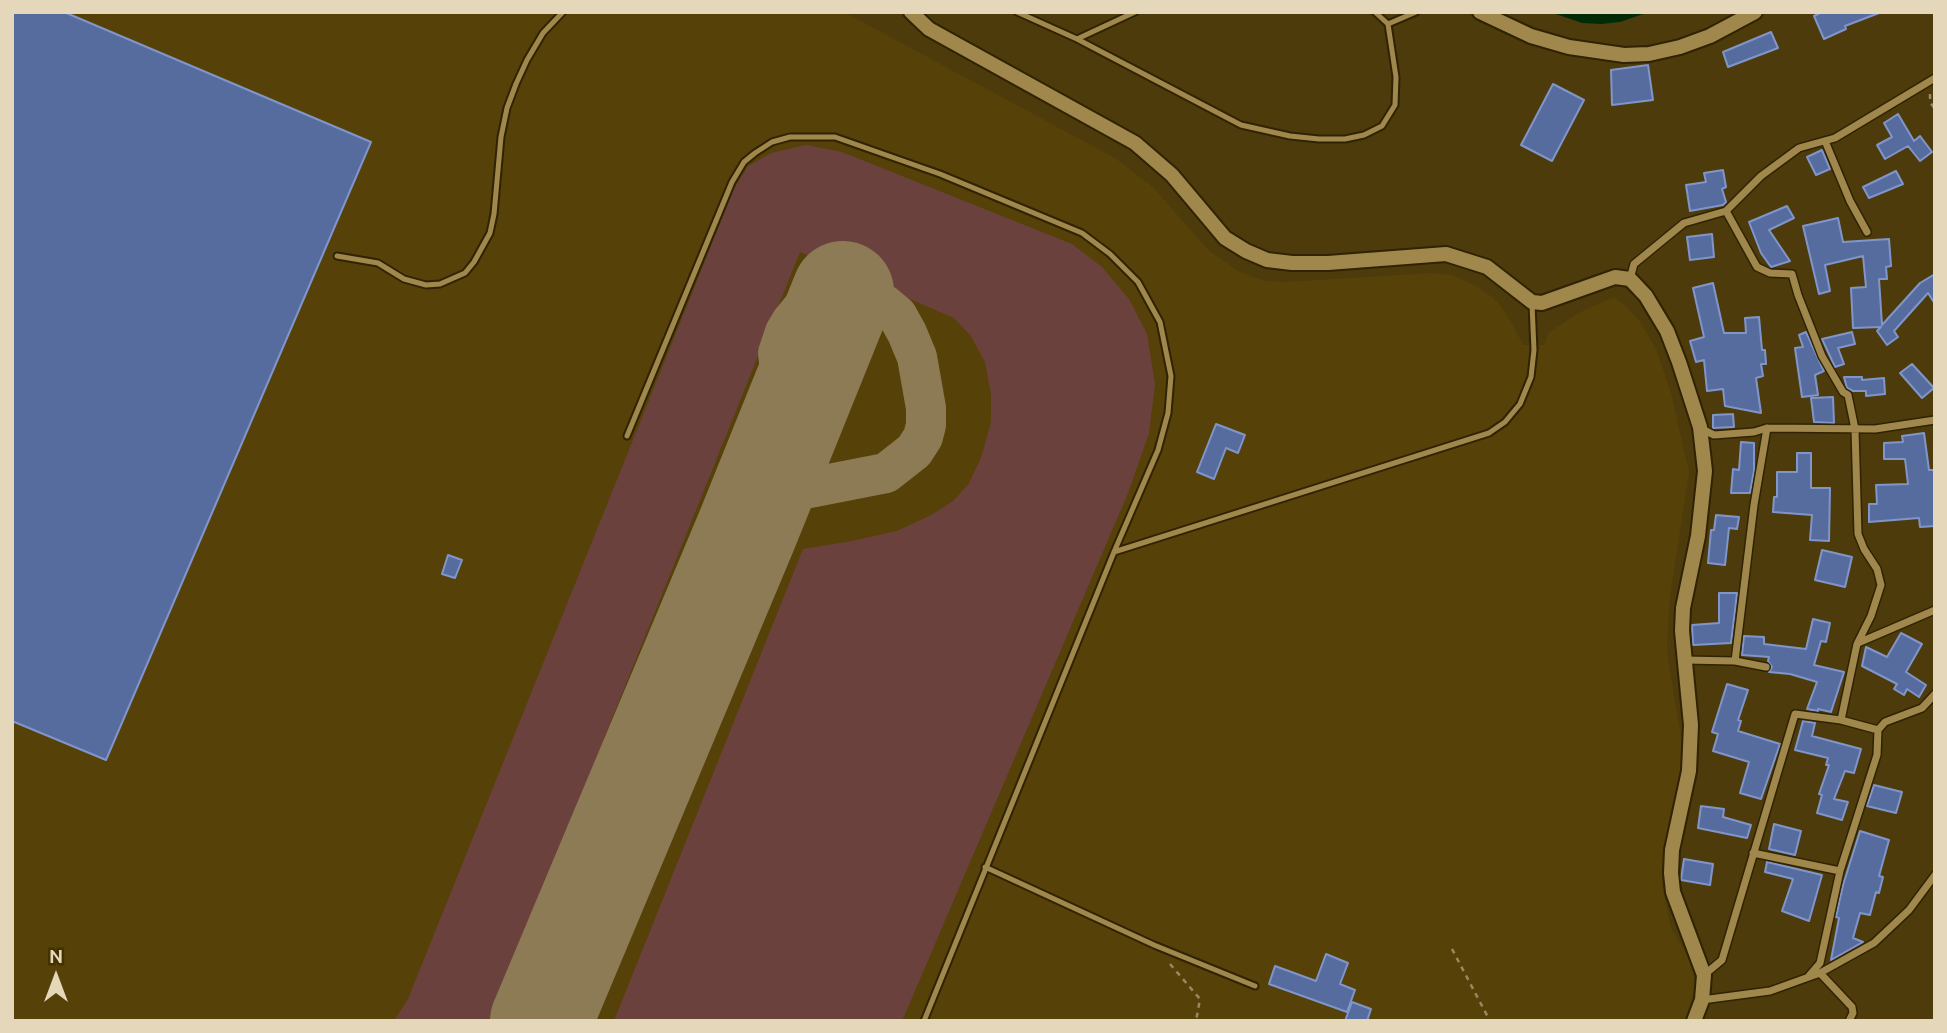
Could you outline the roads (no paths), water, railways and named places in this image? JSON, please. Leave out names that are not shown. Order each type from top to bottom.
[{"type":"main road","points":[[911,12],[929,29],[1135,143],[1172,175],[1225,238],[1267,260],[1328,263],[1446,254],[1487,267],[1532,302],[1542,303],[1615,277],[1630,279],[1646,296],[1667,331],[1700,427],[1705,471],[1698,536],[1683,608],[1682,631],[1691,725],[1689,771],[1672,849],[1671,873],[1673,892],[1704,975],[1702,1000],[1694,1021]]},
{"type":"main road","points":[[1480,12],[1531,36],[1569,47],[1624,55],[1649,54],[1681,47],[1710,36],[1755,12]]},
{"type":"street","points":[[1630,279],[1634,264],[1684,223],[1726,211],[1761,176],[1799,148],[1836,138],[1935,78]]},
{"type":"street","points":[[1825,141],[1850,201],[1867,232]]},
{"type":"street","points":[[1726,211],[1757,267],[1770,273],[1792,274],[1822,356],[1843,392],[1848,395],[1855,429],[1858,534],[1877,569],[1881,585],[1871,617],[1857,644],[1841,720]]},
{"type":"street","points":[[1700,427],[1714,435],[1754,432],[1767,428],[1890,428],[1935,420]]},
{"type":"street","points":[[1735,661],[1754,505],[1767,428]]},
{"type":"street","points":[[1857,644],[1935,610]]},
{"type":"street","points":[[1684,660],[1735,661],[1766,667]]},
{"type":"street","points":[[1808,977],[1819,963],[1840,871],[1877,755],[1878,730],[1885,722],[1922,708],[1935,694]]},
{"type":"street","points":[[1704,975],[1722,960],[1795,714],[1841,720],[1878,730]]},
{"type":"street","points":[[1754,853],[1840,871]]},
{"type":"street","points":[[1702,1000],[1770,990],[1820,973],[1874,943],[1909,910],[1935,875]]},
{"type":"street","points":[[1820,973],[1852,1007],[1853,1013],[1849,1021]]},
{"type":"lane","points":[[337,256],[378,263],[404,279],[426,285],[453,280],[465,273],[490,233],[501,137],[507,108],[516,84],[543,33],[563,12]]},
{"type":"lane","points":[[1017,12],[1077,39],[1241,125],[1290,136],[1319,139],[1345,139],[1364,135],[1382,126],[1395,105],[1396,77],[1388,24],[1375,12]]},
{"type":"lane","points":[[1077,39],[1135,12]]},
{"type":"lane","points":[[1388,24],[1416,12]]},
{"type":"lane","points":[[627,436],[732,182],[744,162],[772,142],[790,137],[835,137],[940,174],[1082,233],[1110,254],[1138,282],[1160,322],[1170,359],[1171,390],[1158,450],[924,1021]]},
{"type":"lane","points":[[1114,552],[1489,433],[1505,422],[1520,404],[1531,377],[1534,350],[1532,302]]},
{"type":"lane","points":[[985,867],[1154,945],[1255,986]]}]
